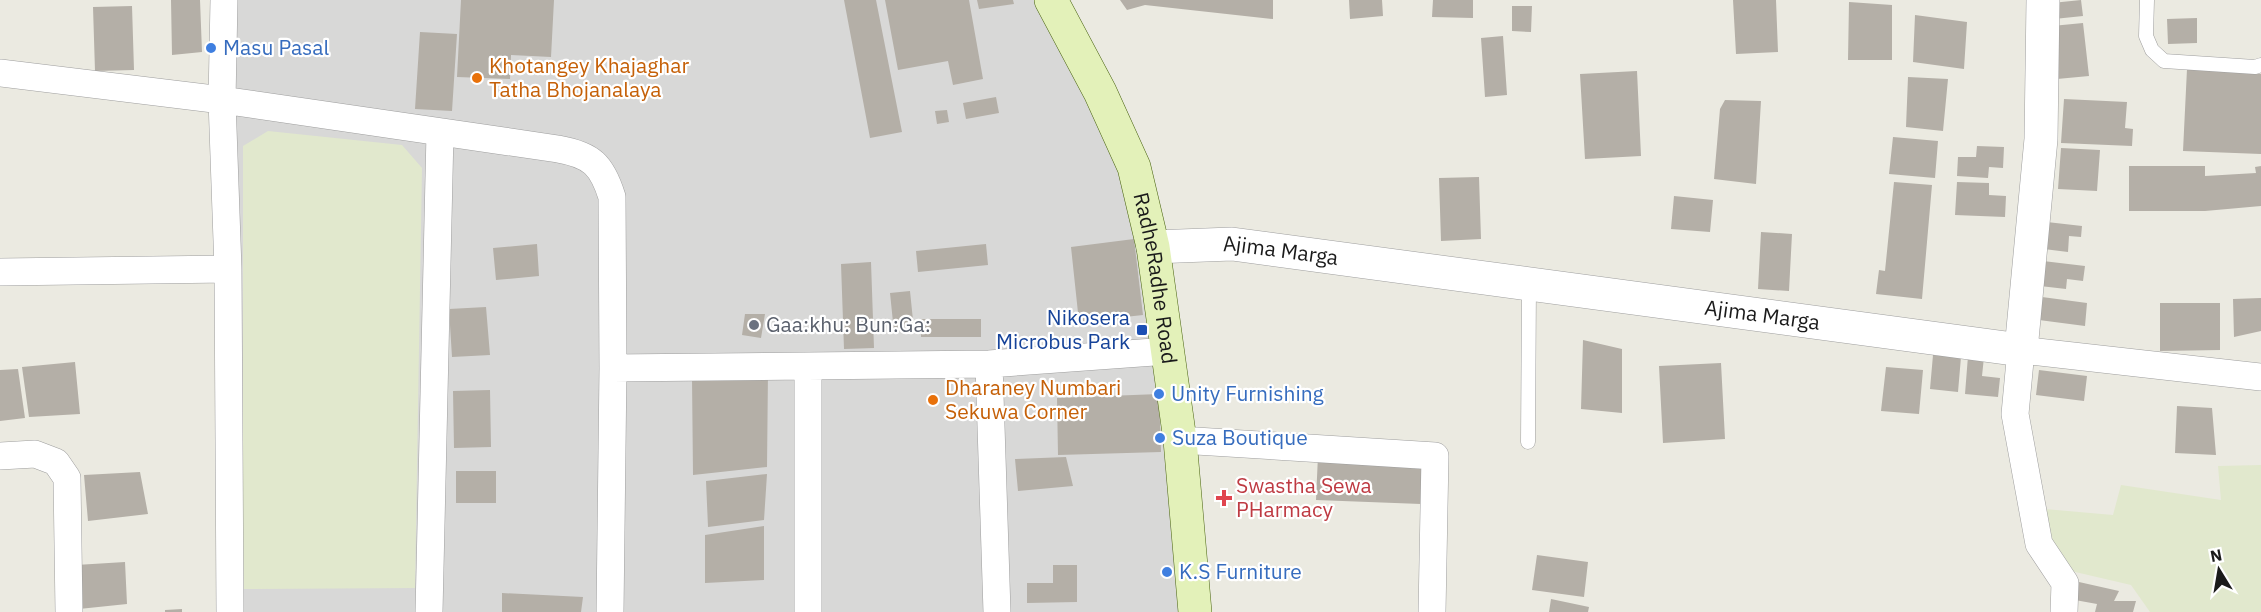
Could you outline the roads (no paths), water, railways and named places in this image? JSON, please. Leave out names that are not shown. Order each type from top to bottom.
[{"type":"main road","name":"RadheRadhe Road","points":[[1051,0],[1104,101],[1134,167],[1153,247],[1180,440],[1195,612]]},
{"type":"street","points":[[224,0],[222,100],[228,269],[230,612]]},
{"type":"street","points":[[2043,0],[2041,139],[2015,414],[2039,544],[2065,584],[2064,612]]},
{"type":"street","points":[[0,73],[222,100],[579,152],[596,162],[607,180],[612,197],[613,368],[610,612]]},
{"type":"street","points":[[429,612],[440,133]]},
{"type":"street","name":"Ajima Marga","points":[[1153,247],[1232,244],[2021,350]]},
{"type":"street","points":[[0,272],[228,269]]},
{"type":"street","points":[[2021,350],[2261,377]]},
{"type":"street","points":[[613,368],[989,364],[1168,351]]},
{"type":"street","points":[[989,364],[997,612]]},
{"type":"street","points":[[808,366],[808,612]]},
{"type":"street","points":[[1180,440],[1435,456],[1432,612]]},
{"type":"street","points":[[0,456],[35,454],[56,462],[67,478],[69,612]]},
{"type":"lane","points":[[2146,0],[2146,36],[2152,50],[2164,61],[2255,67],[2261,65]]},
{"type":"lane","points":[[1528,442],[1529,284]]},
{"type":"place","name":"Masu Pasal","points":[[211,48]]},
{"type":"place","name":"Khotangey Khajaghar Tatha Bhojanalaya","points":[[477,78]]},
{"type":"place","name":"Gaa:khu: Bun:Ga:","points":[[754,325]]},
{"type":"place","name":"Nikosera Microbus Park","points":[[1142,330]]},
{"type":"place","name":"Unity Furnishing","points":[[1159,394]]},
{"type":"place","name":"Dharaney Numbari Sekuwa Corner","points":[[933,400]]},
{"type":"place","name":"Suza Boutique","points":[[1160,438]]},
{"type":"place","name":"Swastha Sewa PHarmacy","points":[[1224,498]]},
{"type":"place","name":"K.S Furniture","points":[[1167,572]]}]
